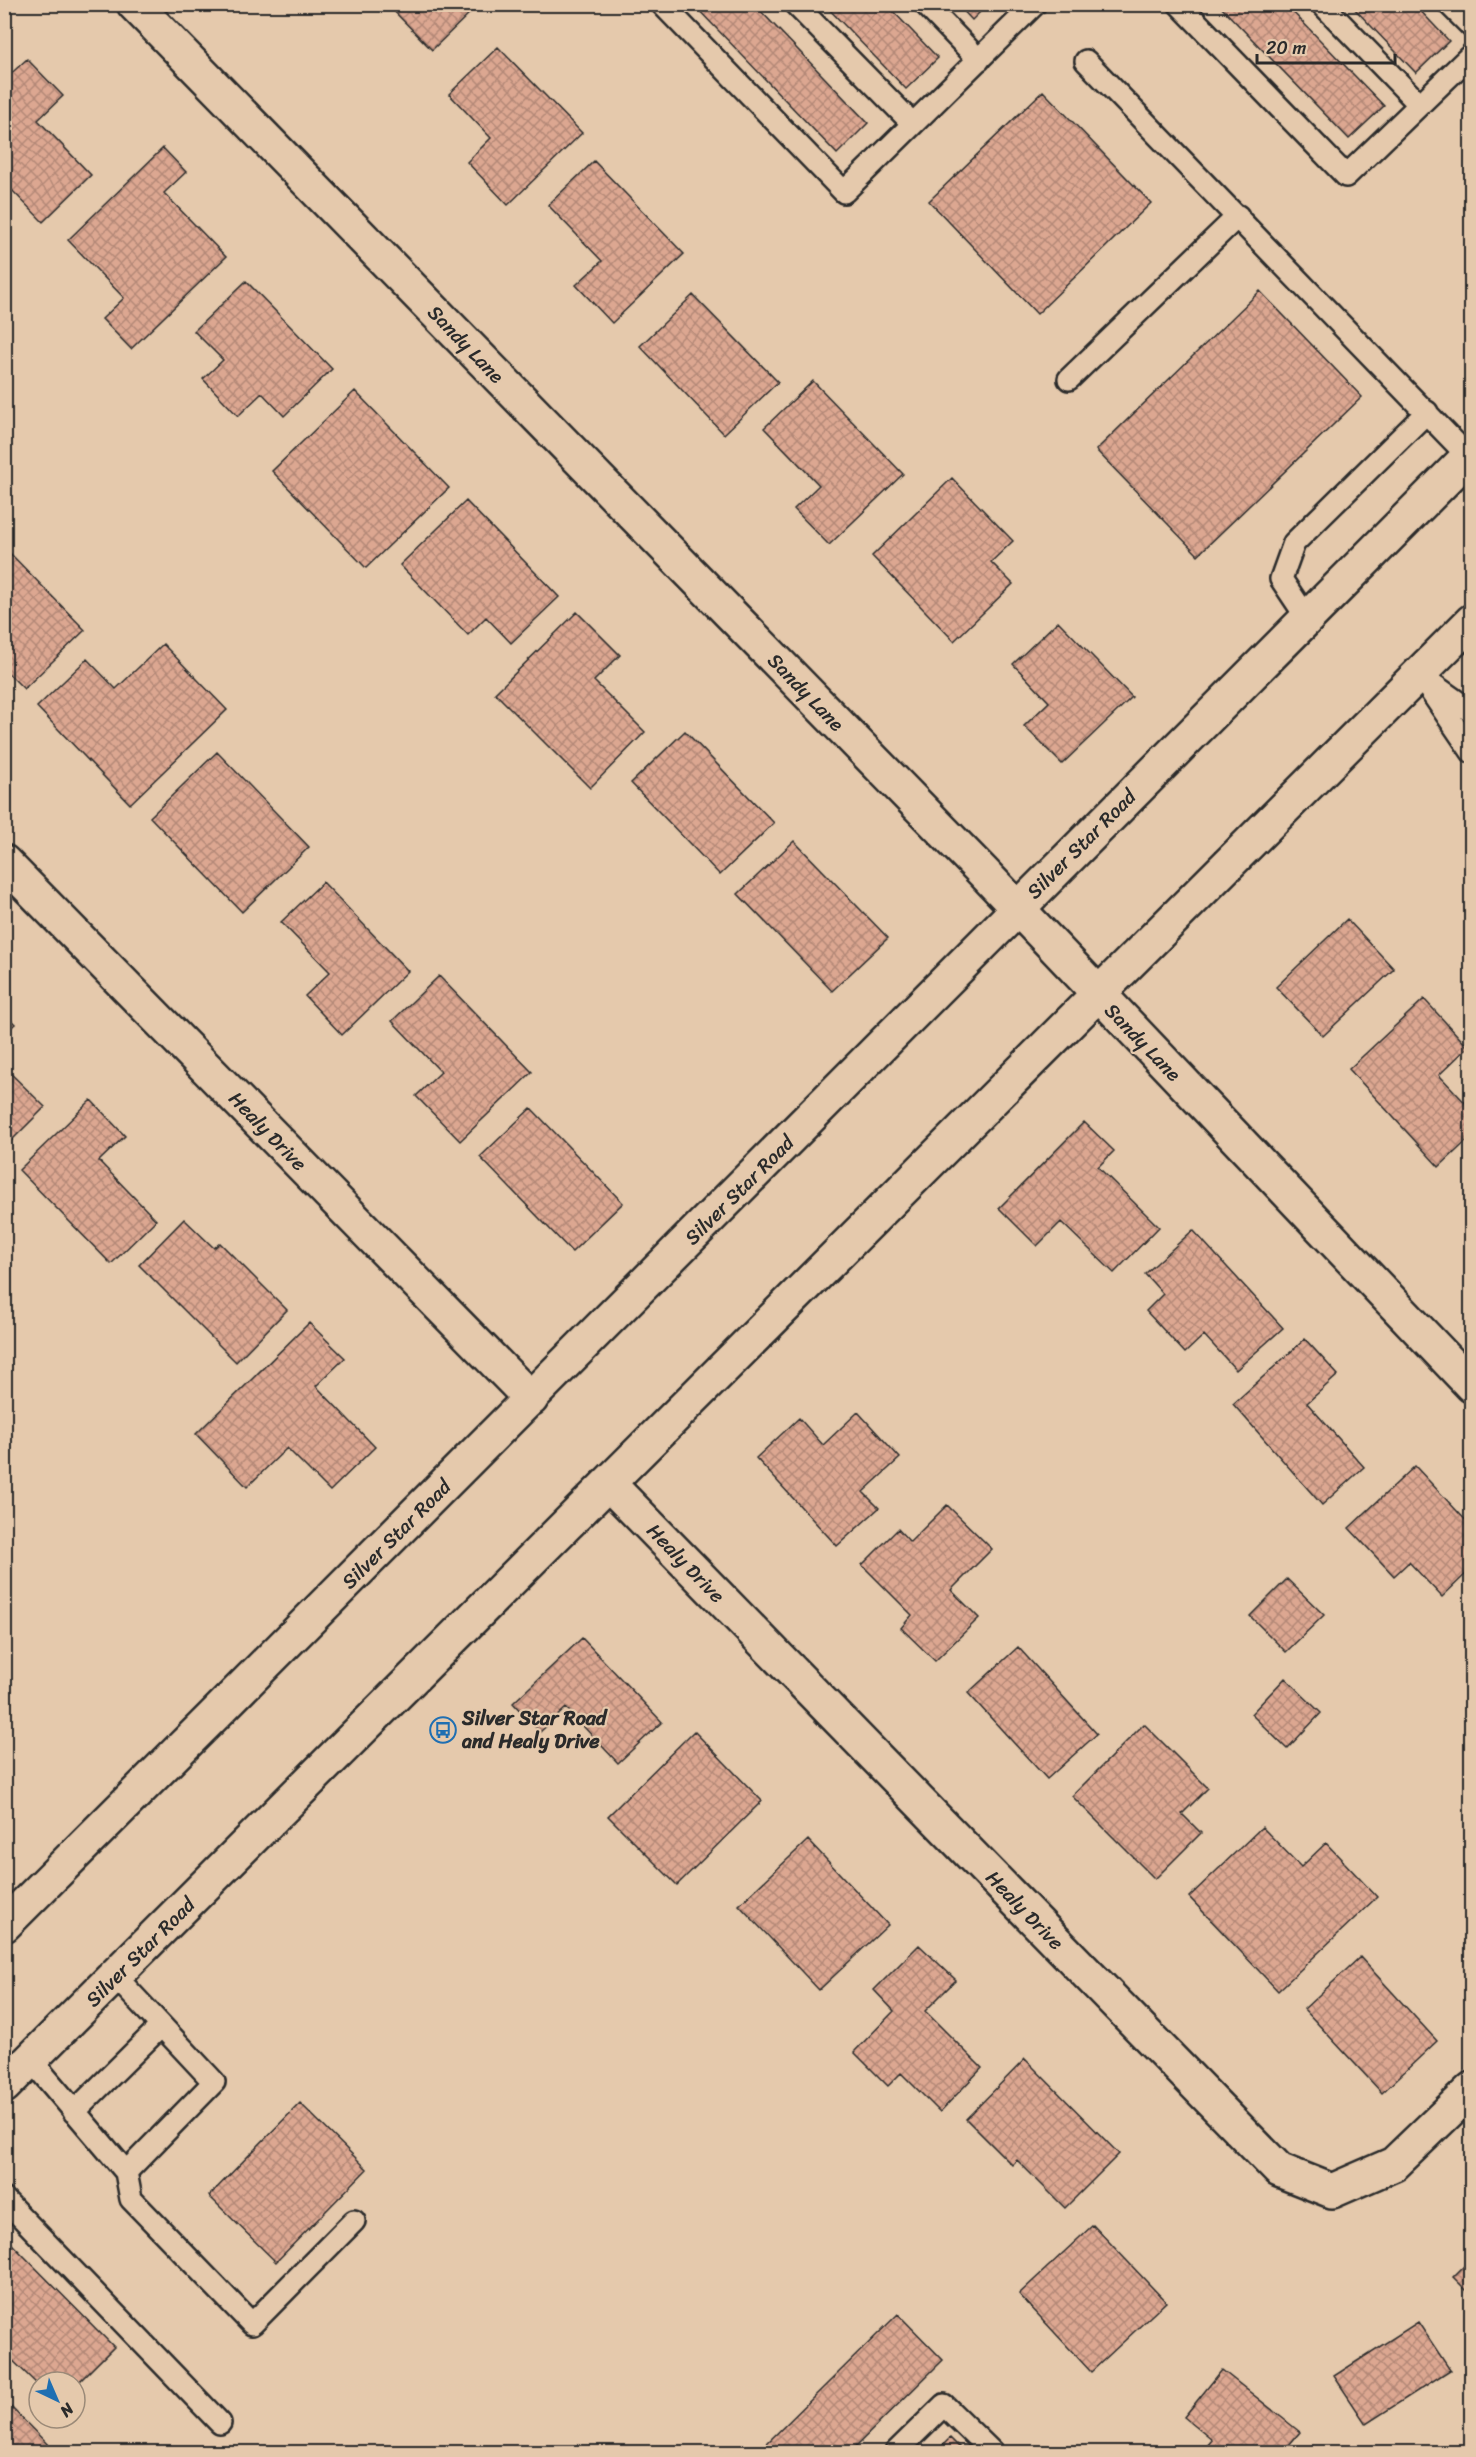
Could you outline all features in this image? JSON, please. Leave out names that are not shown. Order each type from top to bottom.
[{"type":"main road","name":"Sandy Lane","points":[[134,4],[1017,908],[1472,1386]]},
{"type":"main road","name":"Silver Star Road","points":[[4,1925],[531,1400],[1017,908],[1470,455]]},
{"type":"main road","name":"Silver Star Road","points":[[4,2086],[1472,621]]},
{"type":"main road","name":"Healy Drive","points":[[4,862],[531,1400]]},
{"type":"main road","name":"Healy Drive","points":[[609,1484],[1279,2170],[1332,2191],[1394,2164],[1472,2089]]},
{"type":"lane","points":[[662,4],[844,192],[1035,4]]},
{"type":"lane","points":[[795,4],[913,124]]},
{"type":"lane","points":[[926,4],[978,60]]},
{"type":"lane","points":[[1179,4],[1346,176],[1472,54]]},
{"type":"lane","points":[[1322,4],[1419,105]]},
{"type":"lane","points":[[1449,4],[1472,27]]},
{"type":"lane","points":[[1086,61],[1470,455]]},
{"type":"lane","points":[[1070,379],[1238,216]]},
{"type":"lane","points":[[1307,618],[1281,579],[1294,543],[1426,412]]},
{"type":"lane","points":[[1419,674],[1472,712]]},
{"type":"lane","points":[[1419,674],[1472,752]]},
{"type":"lane","points":[[114,1976],[214,2082],[126,2172]]},
{"type":"lane","points":[[74,2112],[160,2026]]},
{"type":"lane","points":[[31,2060],[126,2172],[131,2199],[252,2325],[354,2222]]},
{"type":"lane","points":[[4,2199],[220,2422]]},
{"type":"lane","points":[[896,2452],[944,2405],[992,2452]]},
{"type":"building","points":[[387,4],[479,4],[432,50]]},
{"type":"building","points":[[693,4],[754,4],[868,123],[837,154]]},
{"type":"building","points":[[824,4],[886,4],[938,58],[906,89]]},
{"type":"building","points":[[957,4],[988,4],[972,20]]},
{"type":"building","points":[[1218,4],[1285,4],[1384,106],[1349,139]]},
{"type":"building","points":[[1350,4],[1414,4],[1449,41],[1416,73]]},
{"type":"building","points":[[498,47],[582,133],[508,205],[467,162],[491,138],[449,94]]},
{"type":"building","points":[[27,59],[63,96],[38,120],[91,175],[43,222],[4,182],[4,80]]},
{"type":"building","points":[[1043,91],[1151,203],[1037,314],[929,201]]},
{"type":"building","points":[[163,148],[186,172],[164,193],[226,257],[131,349],[102,319],[124,298],[68,240]]},
{"type":"building","points":[[594,161],[684,254],[612,323],[576,285],[602,261],[548,205]]},
{"type":"building","points":[[246,281],[332,369],[284,416],[262,393],[238,416],[203,379],[223,360],[194,331]]},
{"type":"building","points":[[1260,291],[1362,397],[1198,555],[1096,450]]},
{"type":"building","points":[[693,295],[778,382],[724,434],[640,346]]},
{"type":"building","points":[[813,381],[903,474],[829,545],[794,509],[819,485],[764,428]]},
{"type":"building","points":[[355,391],[449,488],[366,568],[272,471]]},
{"type":"building","points":[[952,478],[1013,541],[991,562],[1013,584],[954,641],[872,556]]},
{"type":"building","points":[[466,501],[559,597],[511,643],[486,617],[468,635],[400,565]]},
{"type":"building","points":[[4,547],[85,630],[24,689],[4,669]]},
{"type":"building","points":[[577,612],[620,655],[594,681],[645,732],[590,788],[495,693]]},
{"type":"building","points":[[1058,621],[1132,697],[1062,764],[1024,726],[1049,702],[1013,664]]},
{"type":"building","points":[[163,644],[227,710],[130,804],[37,707],[87,659],[116,689]]},
{"type":"building","points":[[685,731],[774,823],[720,875],[631,783]]},
{"type":"building","points":[[217,752],[309,847],[242,912],[150,817]]},
{"type":"building","points":[[794,841],[888,938],[832,991],[738,894]]},
{"type":"building","points":[[323,882],[408,971],[342,1035],[305,996],[330,972],[281,922]]},
{"type":"building","points":[[1347,919],[1394,969],[1323,1036],[1276,987]]},
{"type":"building","points":[[439,976],[532,1072],[460,1141],[416,1096],[441,1072],[392,1021]]},
{"type":"building","points":[[1424,999],[1468,1047],[1439,1075],[1472,1110],[1472,1136],[1439,1167],[1349,1069]]},
{"type":"building","points":[[4,1013],[15,1024],[4,1034]]},
{"type":"building","points":[[4,1067],[45,1107],[4,1148]]},
{"type":"building","points":[[91,1100],[125,1136],[99,1161],[156,1220],[111,1264],[19,1170]]},
{"type":"building","points":[[531,1108],[623,1203],[572,1252],[480,1157]]},
{"type":"building","points":[[1084,1122],[1114,1151],[1098,1167],[1159,1227],[1114,1273],[1061,1222],[1037,1246],[999,1208]]},
{"type":"building","points":[[184,1219],[214,1248],[220,1243],[287,1310],[236,1362],[139,1265]]},
{"type":"building","points":[[1193,1230],[1283,1328],[1236,1370],[1204,1335],[1185,1353],[1146,1311],[1163,1294],[1145,1274]]},
{"type":"building","points":[[309,1323],[345,1358],[316,1386],[375,1447],[330,1491],[287,1448],[247,1487],[196,1434]]},
{"type":"building","points":[[1305,1339],[1338,1375],[1307,1403],[1364,1467],[1322,1505],[1233,1404]]},
{"type":"building","points":[[858,1412],[900,1458],[863,1492],[879,1508],[837,1546],[756,1458],[799,1418],[823,1445]]},
{"type":"building","points":[[1415,1466],[1472,1527],[1472,1568],[1442,1597],[1409,1562],[1394,1576],[1349,1528]]},
{"type":"building","points":[[947,1505],[992,1549],[951,1590],[979,1618],[935,1661],[901,1628],[912,1615],[862,1565],[898,1529],[910,1542]]},
{"type":"building","points":[[1287,1579],[1324,1615],[1286,1652],[1250,1616]]},
{"type":"building","points":[[582,1638],[662,1722],[618,1763],[566,1708],[540,1732],[513,1703]]},
{"type":"building","points":[[1018,1647],[1097,1734],[1047,1779],[968,1693]]},
{"type":"building","points":[[1285,1678],[1321,1713],[1287,1749],[1251,1714]]},
{"type":"building","points":[[1144,1724],[1208,1788],[1182,1814],[1201,1833],[1155,1879],[1072,1796]]},
{"type":"building","points":[[694,1731],[762,1801],[677,1885],[608,1816]]},
{"type":"building","points":[[1262,1827],[1301,1867],[1326,1843],[1377,1897],[1278,1991],[1189,1897]]},
{"type":"building","points":[[808,1840],[888,1925],[819,1990],[739,1905]]},
{"type":"building","points":[[919,1945],[956,1980],[925,2011],[982,2068],[940,2112],[901,2073],[888,2086],[854,2052],[894,2011],[874,1990]]},
{"type":"building","points":[[1360,1957],[1437,2041],[1382,2093],[1304,2009]]},
{"type":"building","points":[[1025,2059],[1119,2154],[1065,2208],[1017,2160],[1012,2165],[966,2119]]},
{"type":"building","points":[[300,2103],[367,2169],[276,2262],[209,2196]]},
{"type":"building","points":[[1093,2225],[1166,2302],[1091,2372],[1019,2294]]},
{"type":"building","points":[[11,2243],[114,2347],[87,2374],[87,2370],[27,2370],[27,2374],[4,2352],[4,2250]]},
{"type":"building","points":[[1472,2258],[1472,2296],[1453,2277]]},
{"type":"building","points":[[898,2314],[943,2360],[850,2452],[758,2452]]},
{"type":"building","points":[[1418,2322],[1450,2370],[1366,2424],[1334,2376]]},
{"type":"building","points":[[1222,2370],[1300,2432],[1283,2452],[1202,2452],[1212,2440],[1184,2417]]},
{"type":"building","points":[[4,2400],[27,2423],[27,2430],[33,2430],[55,2452],[4,2452]]},
{"type":"building","points":[[950,2438],[964,2452],[936,2452]]},
{"type":"place","name":"Silver Star Road and Healy Drive","points":[[443,1730]]}]
